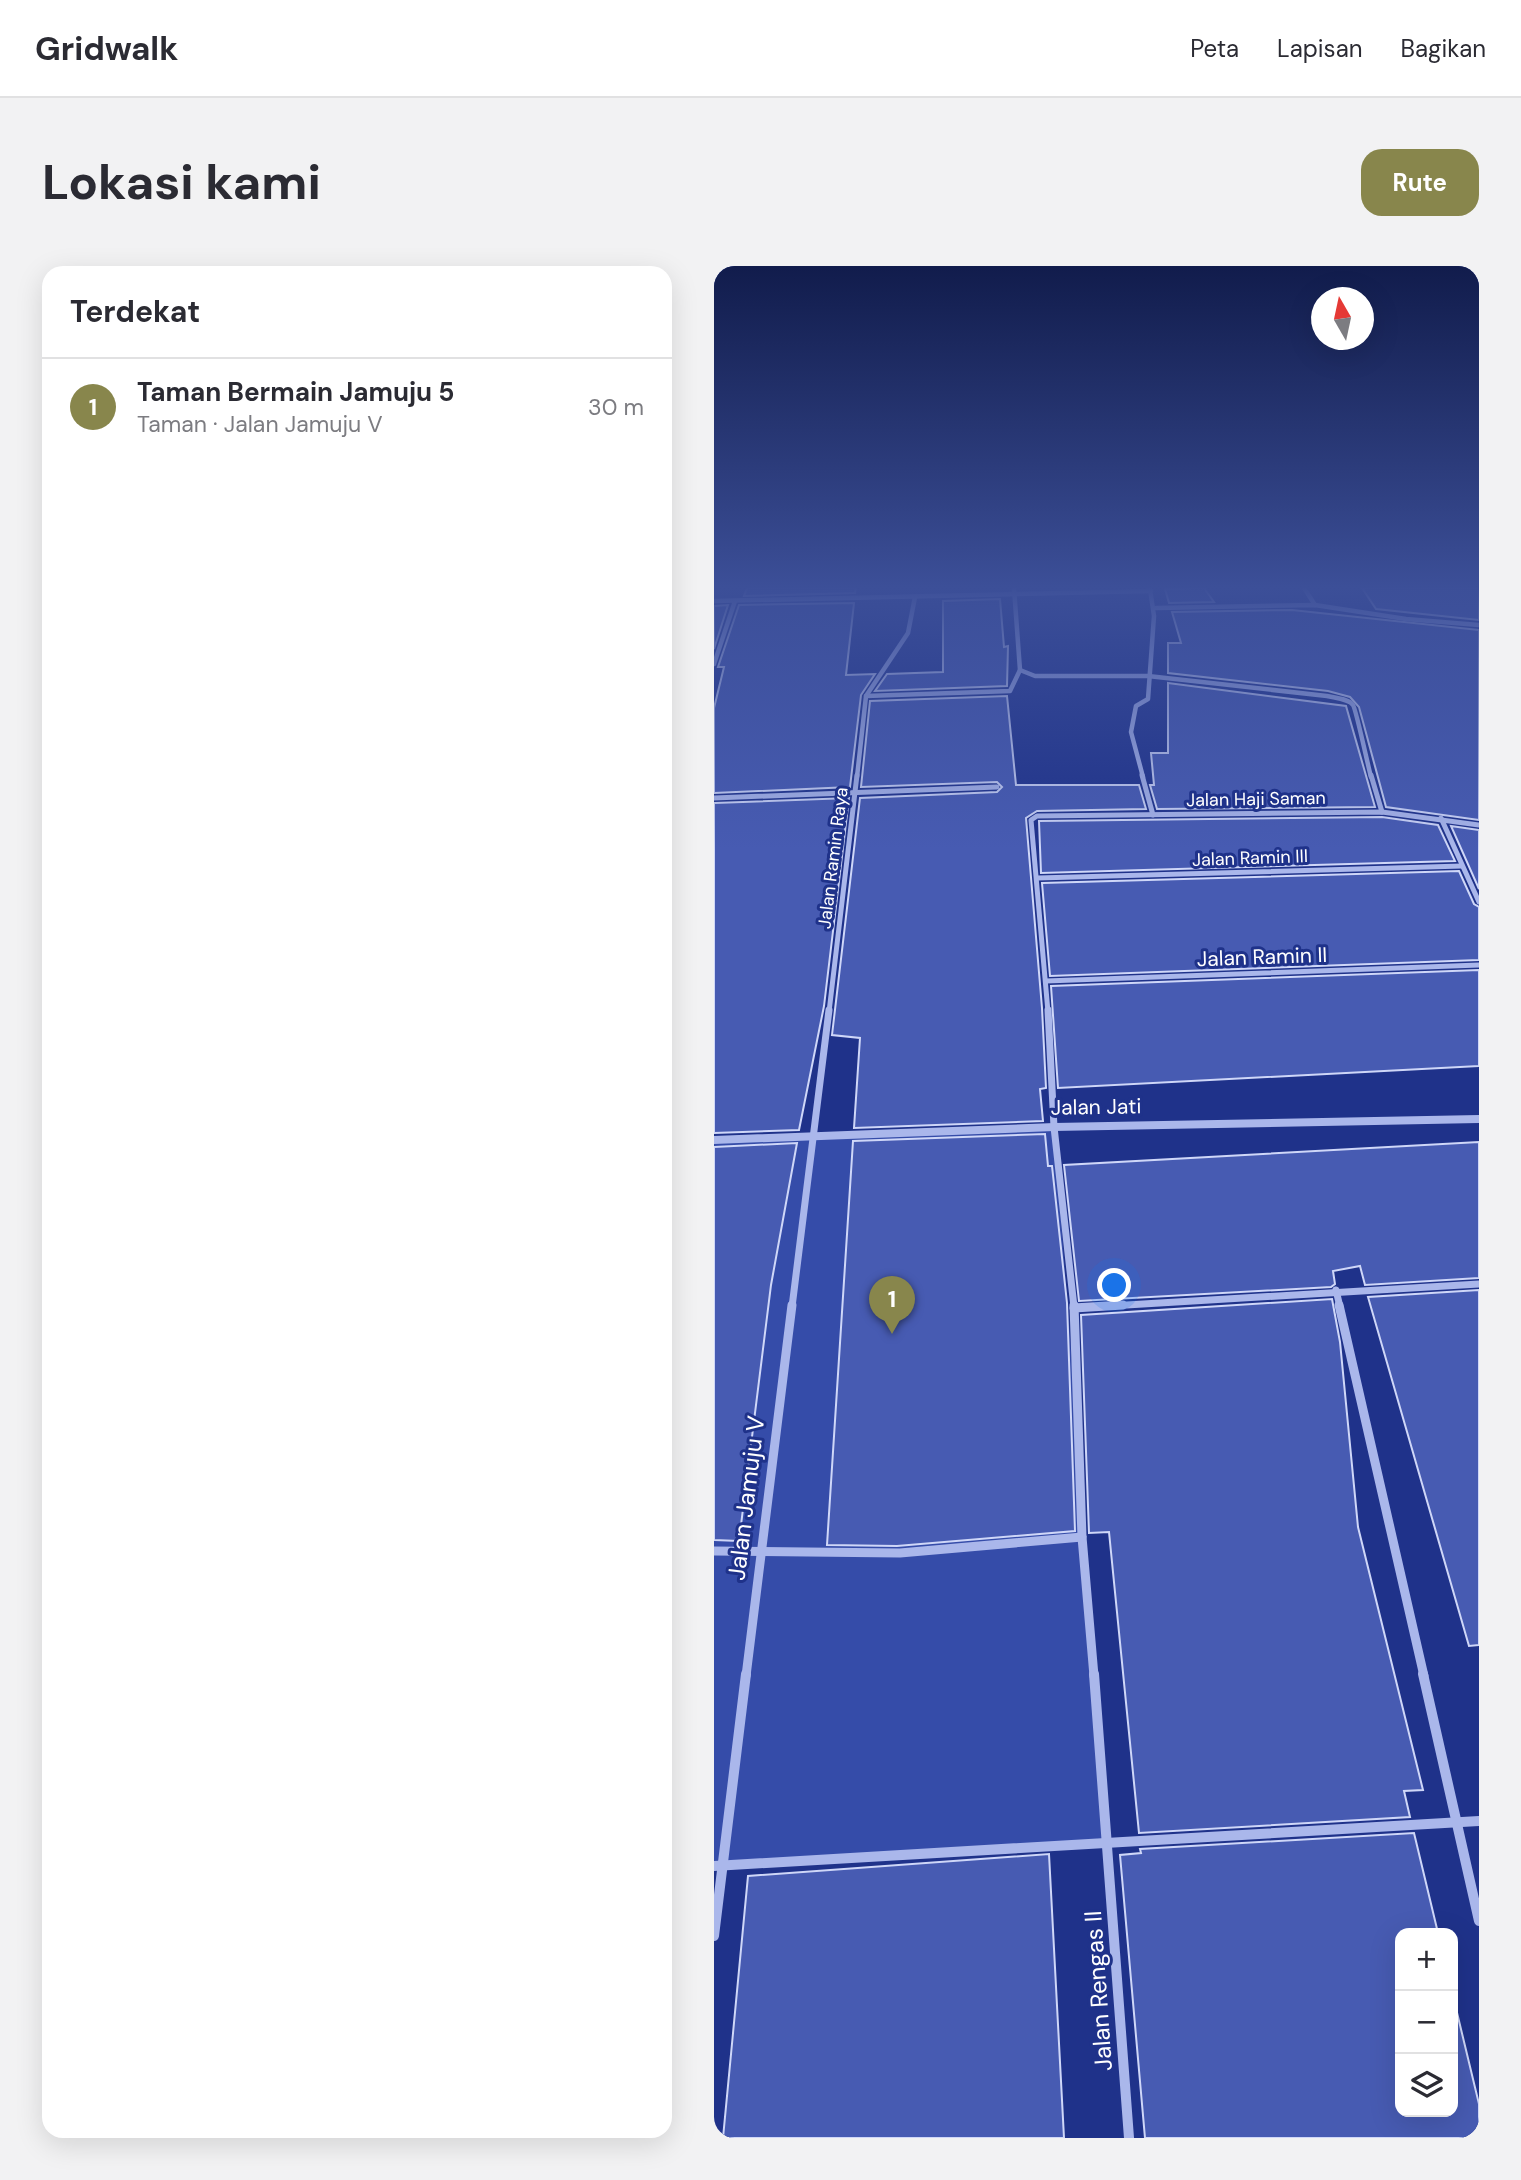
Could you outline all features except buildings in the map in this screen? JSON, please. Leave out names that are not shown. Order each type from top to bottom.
[{"type":"street","name":"Jalan Ramin Raya","points":[[813,1135],[856,791],[862,715],[866,696],[878,675]]},
{"type":"street","points":[[866,696],[1005,693],[1010,691],[1017,675]]},
{"type":"street","points":[[1033,675],[1148,676],[1327,696],[1351,702],[1355,707],[1361,744],[1382,812]]},
{"type":"street","points":[[1148,676],[1148,699],[1136,706],[1131,732],[1153,815]]},
{"type":"street","points":[[714,798],[997,787]]},
{"type":"street","name":"Jalan Haji Saman","points":[[1032,818],[1382,812],[1479,825]]},
{"type":"street","name":"Jalan Rengas II","points":[[1032,818],[1046,981],[1054,1128],[1074,1308],[1082,1537],[1108,1841],[1129,2138]]},
{"type":"street","points":[[1441,818],[1479,902]]},
{"type":"street","name":"Jalan Ramin III","points":[[1038,878],[1462,866]]},
{"type":"street","name":"Jalan Ramin II","points":[[1046,981],[1479,965]]},
{"type":"street","name":"Jalan Jati","points":[[714,1140],[1054,1128],[1479,1119]]},
{"type":"street","name":"Jalan Jamuju V","points":[[714,1936],[718,1866],[813,1135]]},
{"type":"street","points":[[1074,1308],[1336,1290],[1479,1284]]},
{"type":"street","points":[[1336,1290],[1479,1921]]},
{"type":"street","points":[[714,1551],[761,1548],[818,1554],[878,1554],[1082,1537]]},
{"type":"street","points":[[718,1866],[1479,1821]]},
{"type":"shaded area","points":[[1054,1127],[1108,1841],[714,1866],[714,1140]]},
{"type":"place","name":"Taman Bermain Jamuju 5","points":[[892,1334]]}]
